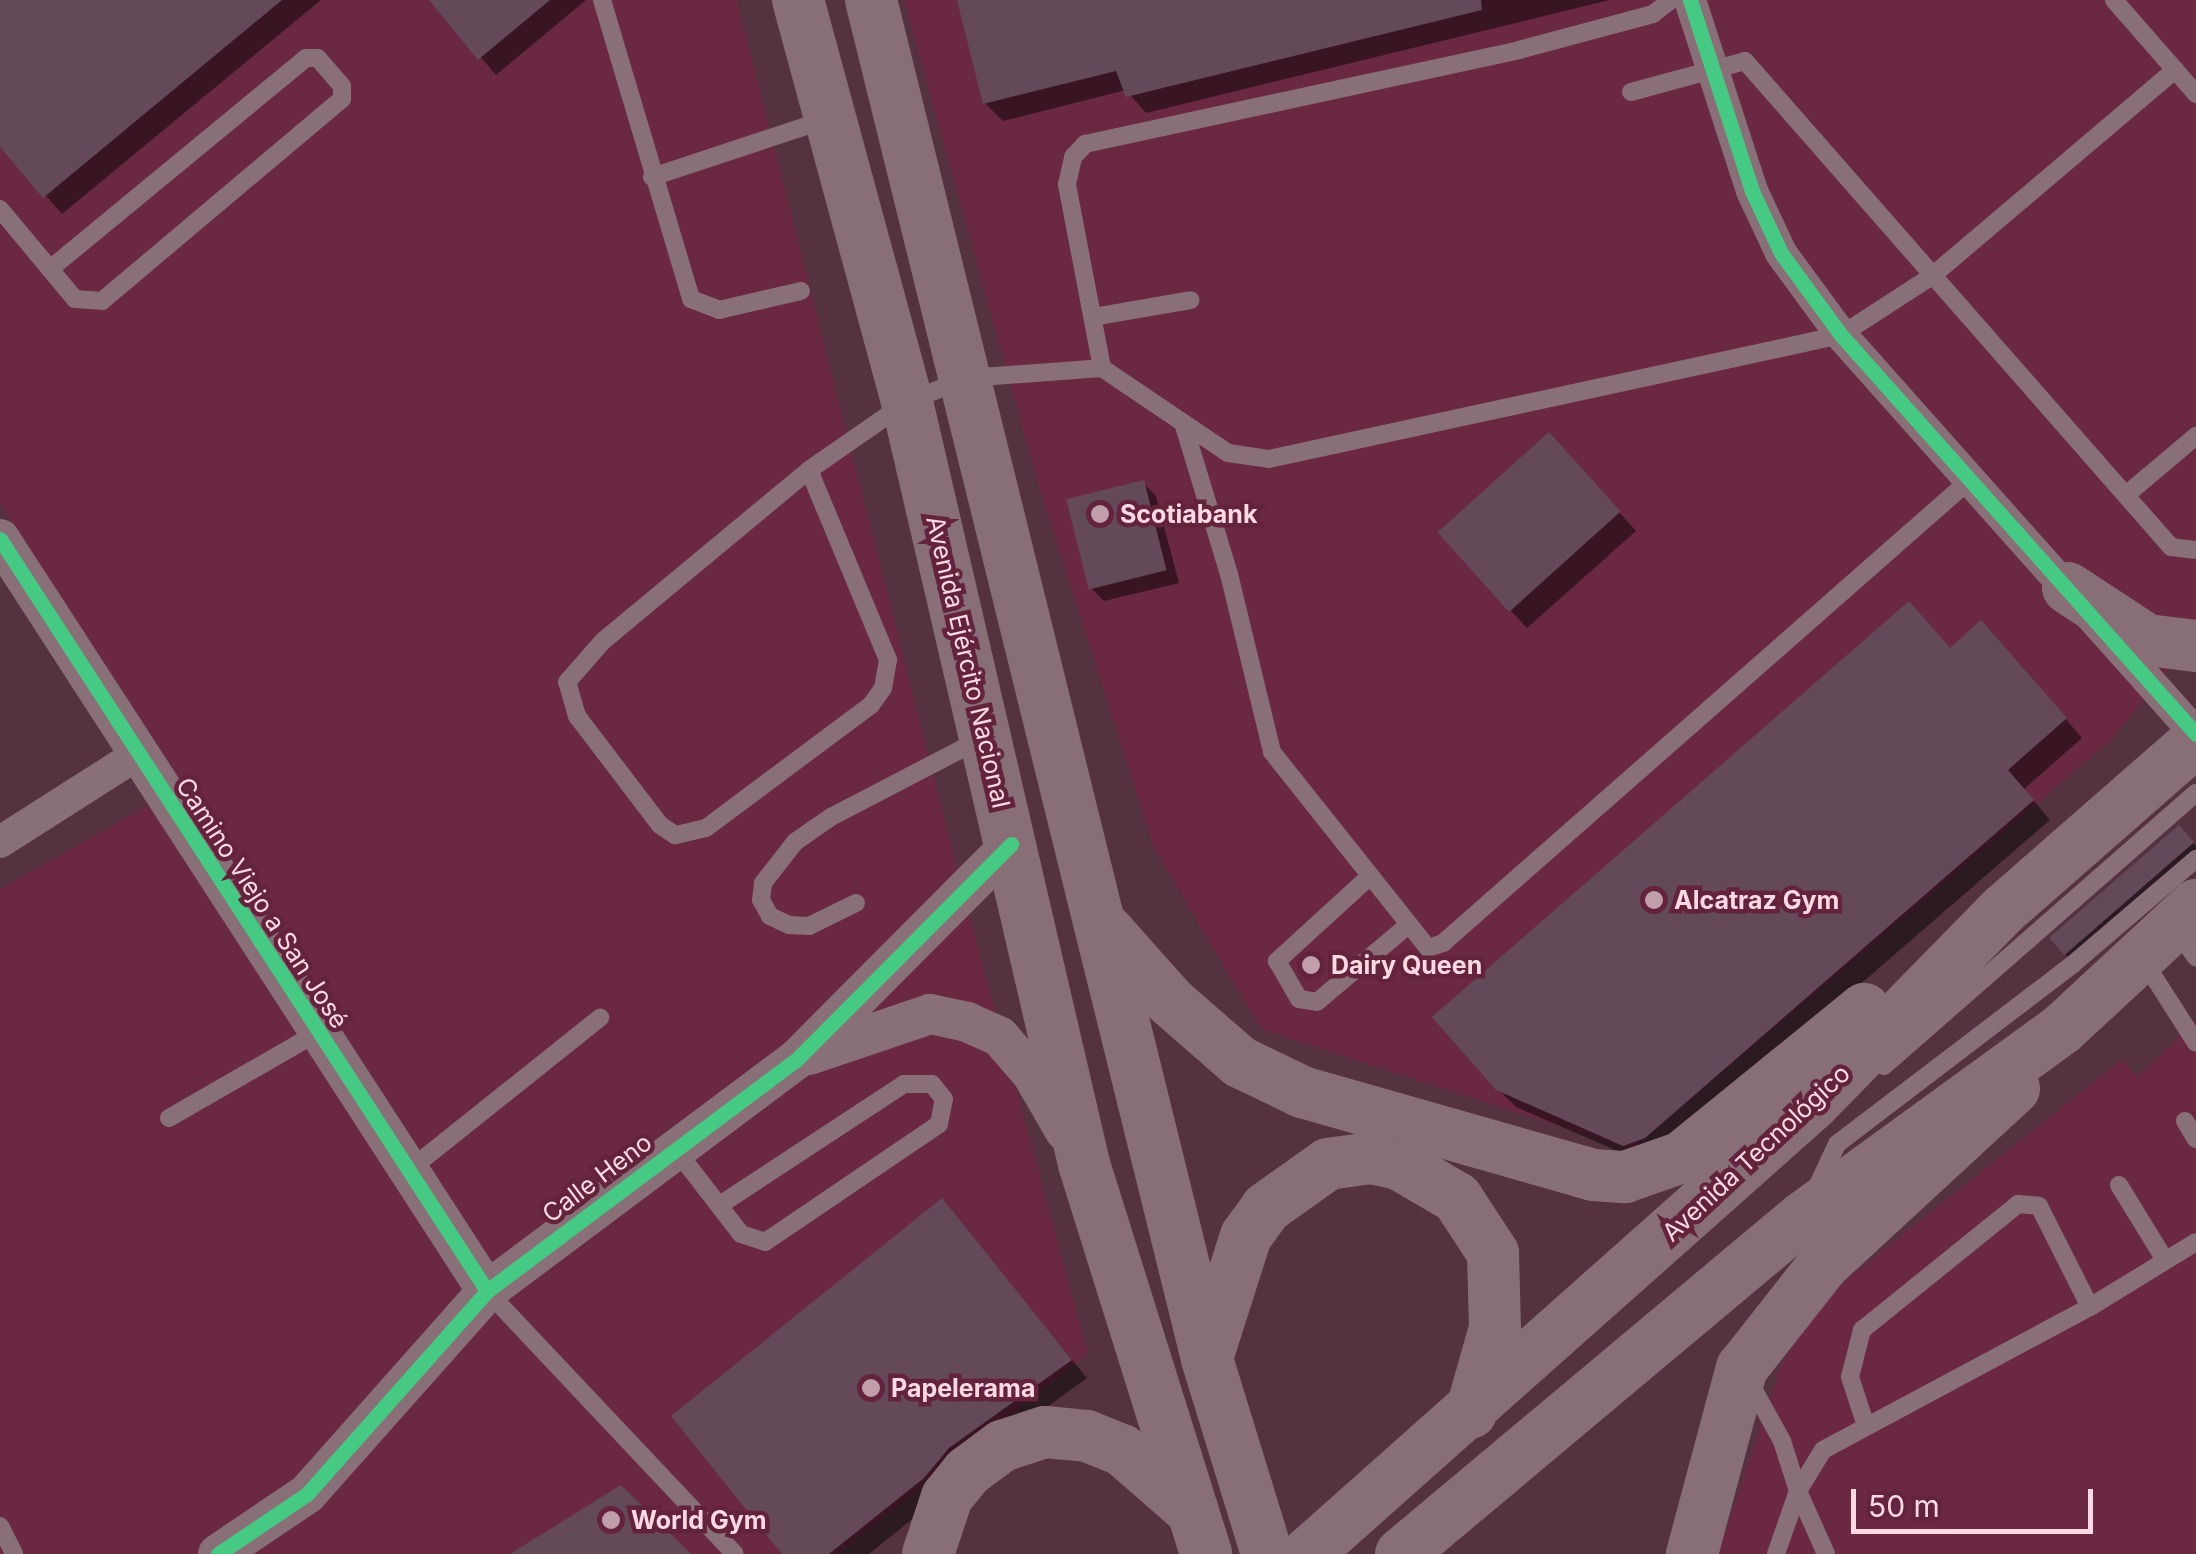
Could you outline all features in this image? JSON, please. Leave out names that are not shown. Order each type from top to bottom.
[{"type":"main road","name":"Avenida Ejército Nacional","points":[[798,0],[908,402],[1084,1164],[1200,1533]]},
{"type":"main road","points":[[871,0],[1207,1359],[1267,1554]]},
{"type":"main road","points":[[2068,588],[2146,640],[2196,646]]},
{"type":"main road","name":"Avenida Tecnológico","points":[[1307,1554],[1471,1413],[1767,1146],[2003,910],[2196,738]]},
{"type":"main road","points":[[1097,918],[1200,1030],[1240,1062],[1286,1085],[1488,1150],[1626,1177],[1709,1140],[1883,994],[2003,910]]},
{"type":"main road","points":[[1400,1554],[1802,1218],[2062,1029],[2176,936]]},
{"type":"main road","points":[[1692,1554],[1742,1368],[1823,1264],[2002,1105],[2062,1029]]},
{"type":"main road","points":[[1207,1359],[1246,1236],[1266,1208],[1328,1164],[1371,1158],[1399,1164],[1456,1198],[1494,1253],[1495,1328],[1471,1413]]},
{"type":"main road","points":[[928,1554],[947,1497],[967,1472],[1002,1446],[1045,1432],[1077,1434],[1122,1450],[1200,1533]]},
{"type":"street","points":[[1690,0],[1709,70],[1781,253],[1841,335],[1972,478],[2196,738]]},
{"type":"street","name":"Camino Viejo a San José","points":[[0,539],[134,756],[487,1291]]},
{"type":"street","points":[[0,842],[134,756]]},
{"type":"street","name":"Calle Heno","points":[[218,1554],[308,1494],[487,1291],[796,1060],[1011,844]]},
{"type":"street","name":"Calle Heno","points":[[796,1060],[930,1014],[967,1022],[1000,1037],[1032,1074],[1084,1164]]},
{"type":"lane","points":[[602,0],[652,177],[697,306],[719,310],[801,291]]},
{"type":"lane","points":[[1102,368],[1067,184],[1073,156],[1085,144],[1486,58],[1653,14],[1671,0]]},
{"type":"lane","points":[[2114,0],[2196,94]]},
{"type":"lane","points":[[0,209],[50,269],[75,299],[102,301],[342,98],[342,86],[318,58],[306,58],[50,269]]},
{"type":"lane","points":[[1630,92],[1745,61],[2171,547],[2196,550]]},
{"type":"lane","points":[[809,470],[888,660],[883,688],[871,705],[706,828],[676,835],[660,825],[577,716],[568,682],[603,641],[809,470],[908,402],[967,378],[1102,368],[1228,453],[1270,459],[1841,335],[1932,276],[2174,70]]},
{"type":"lane","points":[[652,177],[830,118]]},
{"type":"lane","points":[[1093,317],[1191,300]]},
{"type":"lane","points":[[1184,426],[1230,574],[1272,752],[1428,948],[1443,944],[1972,478]]},
{"type":"lane","points":[[2126,495],[2196,436]]},
{"type":"lane","points":[[856,903],[809,926],[790,925],[770,916],[761,900],[762,883],[795,842],[831,817],[986,736]]},
{"type":"lane","points":[[1865,1083],[2196,793]]},
{"type":"lane","points":[[1802,1218],[1837,1144],[2073,964],[2196,859]]},
{"type":"lane","points":[[1369,877],[1277,961],[1299,999],[1317,1002],[1407,926]]},
{"type":"lane","points":[[2176,936],[2196,1043]]},
{"type":"lane","points":[[408,1171],[600,1018]]},
{"type":"lane","points":[[168,1118],[317,1033]]},
{"type":"lane","points":[[676,1150],[741,1234],[766,1242],[939,1124],[944,1099],[932,1084],[904,1084],[720,1205]]},
{"type":"lane","points":[[1767,1146],[1821,1122],[1850,1096]]},
{"type":"lane","points":[[2185,1121],[2196,1139]]},
{"type":"lane","points":[[2119,1185],[2166,1260]]},
{"type":"lane","points":[[1866,1426],[1850,1378],[1862,1330],[2018,1204],[2039,1206],[2090,1307]]},
{"type":"lane","points":[[1776,1554],[1798,1491],[1823,1450],[2090,1307],[2196,1242]]},
{"type":"lane","points":[[487,1291],[735,1554]]},
{"type":"lane","points":[[1742,1368],[1782,1441],[1798,1491],[1826,1554]]},
{"type":"shaded area","points":[[0,0],[737,0],[967,907],[1088,1353],[838,1554],[0,1554],[0,889],[175,790],[0,503]]},
{"type":"shaded area","points":[[904,0],[2196,0],[2196,635],[2111,740],[1632,1150],[1261,1029],[1154,848],[1038,484]]},
{"type":"shaded area","points":[[2196,1021],[2196,1554],[1718,1554],[1781,1365],[1828,1294],[2121,1060],[2138,1076]]},
{"type":"building","points":[[0,0],[282,0],[43,198],[0,147]]},
{"type":"building","points":[[429,0],[550,0],[478,60]]},
{"type":"building","points":[[957,0],[1481,0],[1482,10],[1126,97],[1116,71],[983,104]]},
{"type":"building","points":[[1549,432],[1621,512],[1509,612],[1438,532]]},
{"type":"building","points":[[1144,480],[1166,570],[1089,590],[1066,499]]},
{"type":"building","points":[[1909,601],[1950,648],[1981,620],[2067,718],[2008,770],[2034,800],[1645,1138],[1623,1146],[1496,1090],[1432,1017]]},
{"type":"building","points":[[2179,825],[2194,842],[2064,955],[2049,938]]},
{"type":"building","name":"Papelerama","points":[[942,1198],[1072,1360],[949,1448],[924,1478],[829,1554],[782,1554],[671,1416]]},
{"type":"building","name":"World Gym","points":[[621,1485],[691,1554],[510,1554]]},
{"type":"cycle path","points":[[1690,0],[1752,191],[1781,253],[1841,335],[2196,734]]},
{"type":"cycle path","points":[[0,539],[487,1291]]},
{"type":"cycle path","points":[[218,1554],[307,1494],[487,1291],[796,1060],[1011,844]]},
{"type":"place","name":"Scotiabank","points":[[1100,514]]},
{"type":"place","name":"Alcatraz Gym","points":[[1654,900]]},
{"type":"place","name":"Dairy Queen","points":[[1311,965]]},
{"type":"place","name":"Papelerama","points":[[871,1388]]},
{"type":"place","name":"World Gym","points":[[611,1520]]}]
